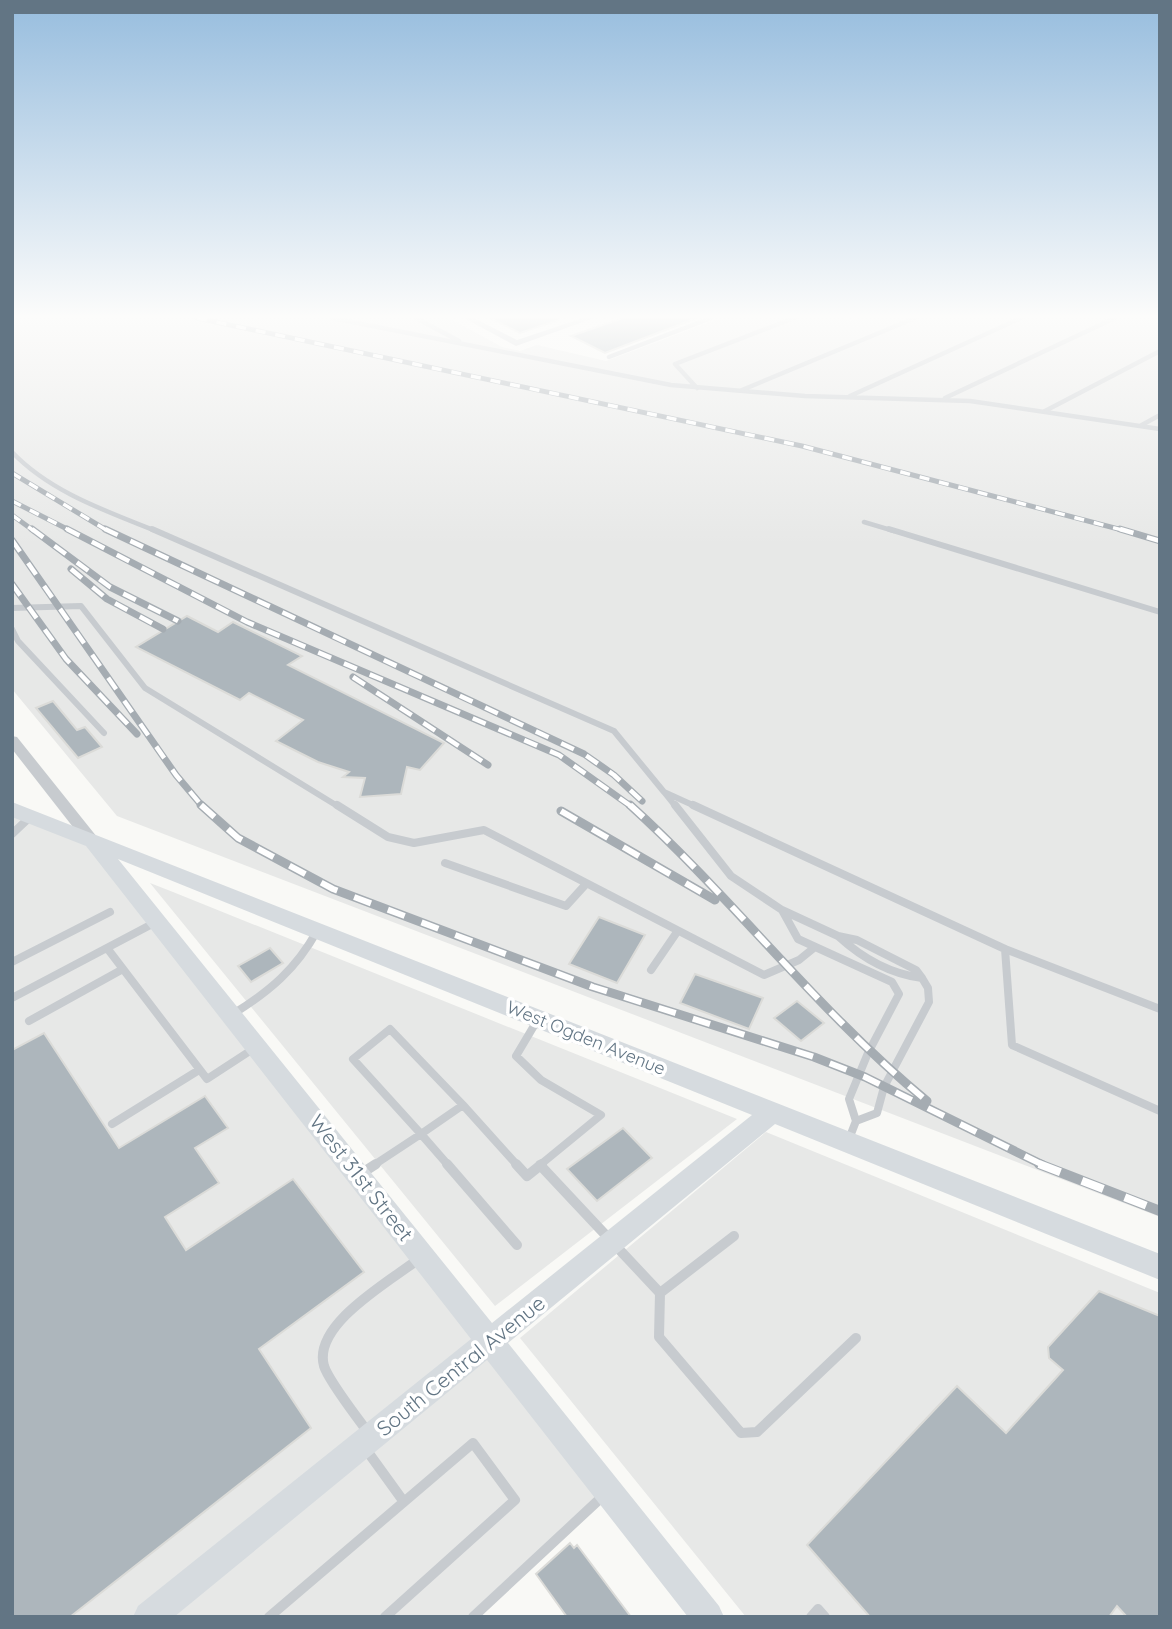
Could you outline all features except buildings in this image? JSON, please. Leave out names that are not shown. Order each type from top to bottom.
[{"type":"main road","name":"West Ogden Avenue","points":[[21,813],[1160,1267]]},
{"type":"main road","name":"West 31st Street","points":[[92,841],[708,1617]]},
{"type":"main road","name":"South Central Avenue","points":[[149,1617],[772,1113]]},
{"type":"street","name":"West 31st Street","points":[[12,740],[92,841]]},
{"type":"lane","points":[[774,394],[941,400],[1045,411],[1160,429]]},
{"type":"lane","points":[[846,398],[855,394]]},
{"type":"lane","points":[[941,400],[954,394]]},
{"type":"lane","points":[[1045,411],[1078,394]]},
{"type":"lane","points":[[1140,426],[1160,415]]},
{"type":"lane","points":[[12,452],[33,474],[109,512],[225,559],[614,731],[731,876],[782,910],[838,936],[875,948],[916,970],[930,989],[929,1002],[884,1087],[877,1113],[856,1121]]},
{"type":"lane","points":[[864,522],[1160,612]]},
{"type":"lane","points":[[12,608],[81,606],[145,688],[388,836],[414,844],[484,830],[764,975],[800,960],[815,947]]},
{"type":"lane","points":[[12,629],[18,640],[104,733]]},
{"type":"lane","points":[[664,792],[1004,949],[1160,1009]]},
{"type":"lane","points":[[12,834],[21,813]]},
{"type":"lane","points":[[445,863],[566,906],[586,884]]},
{"type":"lane","points":[[782,910],[798,939],[892,982],[900,994],[868,1053],[849,1099],[856,1121],[847,1143]]},
{"type":"lane","points":[[12,962],[110,912]]},
{"type":"lane","points":[[12,998],[157,922]]},
{"type":"lane","points":[[232,1014],[284,982],[298,967],[317,930]]},
{"type":"lane","points":[[651,970],[677,932]]},
{"type":"lane","points":[[107,948],[206,1079],[257,1047]]},
{"type":"lane","points":[[1004,949],[1012,1045],[1160,1111]]},
{"type":"lane","points":[[29,1021],[123,970]]},
{"type":"lane","points":[[516,1245],[354,1059],[390,1029],[463,1104],[527,1176],[601,1115],[541,1080],[516,1056],[539,1019]]},
{"type":"lane","points":[[112,1124],[199,1070]]},
{"type":"lane","points":[[359,1175],[463,1104]]},
{"type":"lane","points":[[540,1165],[660,1293],[659,1337],[741,1433],[757,1432],[856,1338]]},
{"type":"lane","points":[[660,1293],[734,1236]]},
{"type":"lane","points":[[404,1502],[324,1365],[327,1335],[340,1319],[423,1256]]},
{"type":"lane","points":[[269,1617],[473,1443],[515,1500],[385,1617]]},
{"type":"lane","points":[[473,1617],[609,1491]]},
{"type":"lane","points":[[811,1617],[818,1609],[825,1617]]},
{"type":"shaded area","points":[[12,394],[1160,394],[1160,1217],[117,816],[12,689]]},
{"type":"shaded area","points":[[12,812],[90,843],[602,1491],[466,1617],[12,1617]]},
{"type":"shaded area","points":[[150,883],[173,892],[737,1119],[495,1306]]},
{"type":"shaded area","points":[[766,1132],[1160,1293],[1160,1617],[746,1617],[520,1338]]},
{"type":"railway","points":[[556,394],[802,446],[1126,531]]},
{"type":"railway","points":[[12,473],[108,531]]},
{"type":"railway","points":[[12,501],[71,531]]},
{"type":"railway","points":[[12,515],[34,531]]},
{"type":"railway","points":[[32,529],[110,587],[178,621]]},
{"type":"railway","points":[[67,529],[247,622],[559,755],[632,807]]},
{"type":"railway","points":[[105,529],[584,754],[614,775],[642,801]]},
{"type":"railway","points":[[1120,529],[1160,541]]},
{"type":"railway","points":[[12,540],[176,775],[202,806]]},
{"type":"railway","points":[[71,569],[107,599],[163,629]]},
{"type":"railway","points":[[12,584],[66,659],[137,734]]},
{"type":"railway","points":[[353,677],[488,765]]},
{"type":"railway","points":[[630,805],[705,878],[849,1030],[927,1101]]},
{"type":"railway","points":[[202,806],[238,838],[333,889],[593,987],[814,1057],[865,1077],[1043,1165]]},
{"type":"railway","points":[[561,811],[715,900]]},
{"type":"railway","points":[[1039,1164],[1160,1211]]}]
